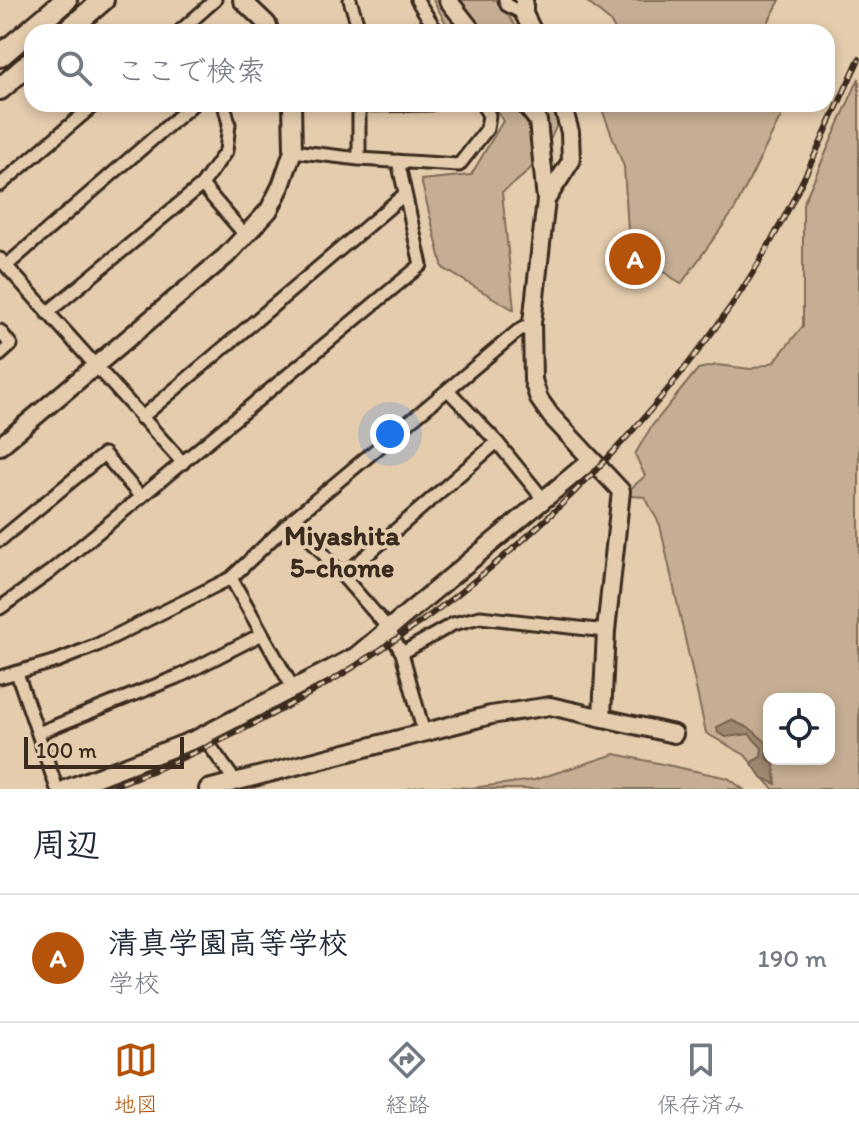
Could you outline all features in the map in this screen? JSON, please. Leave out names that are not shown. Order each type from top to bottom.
[{"type":"highway","points":[[38,24],[66,0]]},
{"type":"highway","points":[[75,24],[103,0]]},
{"type":"highway","points":[[0,56],[24,36]]},
{"type":"highway","points":[[0,89],[24,68]]},
{"type":"street","points":[[188,24],[215,0]]},
{"type":"street","points":[[242,0],[267,24]]},
{"type":"street","points":[[350,0],[358,24]]},
{"type":"street","points":[[417,0],[432,24]]},
{"type":"street","points":[[448,0],[467,24]]},
{"type":"street","points":[[505,0],[507,5],[524,7]]},
{"type":"street","points":[[0,185],[86,112]]},
{"type":"street","points":[[183,112],[3,262],[183,463]]},
{"type":"street","points":[[47,313],[202,185],[226,151],[229,124],[226,112]]},
{"type":"street","points":[[0,446],[226,256],[269,210],[293,151],[292,112]]},
{"type":"street","points":[[359,112],[359,159]]},
{"type":"street","points":[[293,151],[359,159],[459,165],[487,129],[487,112]]},
{"type":"street","points":[[531,112],[538,121],[546,200],[532,323],[533,380],[539,399],[590,461],[621,491],[606,631],[602,716]]},
{"type":"street","points":[[546,200],[571,161],[570,132],[564,112]]},
{"type":"street","points":[[0,608],[50,572],[421,265],[398,161]]},
{"type":"street","points":[[202,185],[245,235]]},
{"type":"street","points":[[141,418],[405,194]]},
{"type":"street","points":[[0,677],[97,645],[231,578],[293,519],[518,331],[532,323]]},
{"type":"street","points":[[0,331],[11,345],[0,355]]},
{"type":"street","points":[[448,390],[497,442],[544,500]]},
{"type":"street","points":[[343,576],[497,442]]},
{"type":"street","points":[[0,540],[104,454],[141,497]]},
{"type":"street","points":[[66,789],[203,736],[356,656],[590,461]]},
{"type":"street","points":[[293,519],[388,628],[402,653],[424,733]]},
{"type":"street","points":[[231,578],[294,690]]},
{"type":"street","points":[[402,653],[453,624],[480,617],[606,631]]},
{"type":"street","points":[[38,733],[182,675],[262,634]]},
{"type":"street","points":[[17,673],[57,789]]},
{"type":"street","points":[[208,789],[491,715],[550,706],[674,734]]},
{"type":"street","points":[[203,736],[235,781]]},
{"type":"shaded area","points":[[433,0],[497,0],[514,24],[446,24]]},
{"type":"shaded area","points":[[585,0],[780,0],[767,24],[612,24]]},
{"type":"shaded area","points":[[859,78],[859,789],[773,789],[745,755],[706,733],[660,525],[645,497],[631,496],[629,490],[645,476],[635,454],[651,427],[698,369],[717,365],[751,369],[774,362],[803,326],[803,204]]},
{"type":"shaded area","points":[[498,112],[562,112],[542,154],[525,174],[502,192],[514,310],[443,268],[421,180],[471,175],[503,121]]},
{"type":"shaded area","points":[[603,112],[783,112],[735,209],[681,284],[629,246],[624,167]]},
{"type":"shaded area","points":[[731,720],[751,729],[763,740],[763,765],[774,765],[776,784],[761,777],[753,765],[753,761],[761,757],[762,748],[749,734],[726,737],[718,733],[717,727]]},
{"type":"shaded area","points":[[615,754],[728,778],[743,789],[407,789],[425,786],[471,788],[534,780]]},
{"type":"railway","points":[[835,111],[859,59]]},
{"type":"railway","points":[[105,789],[199,750],[289,705],[374,654],[456,596],[532,532],[603,462],[670,387],[731,306],[785,217],[834,112]]},
{"type":"place","name":"清真学園高等学校","points":[[635,259]]},
{"type":"district","name":"Miyashita 5-chome","points":[[342,551]]}]
